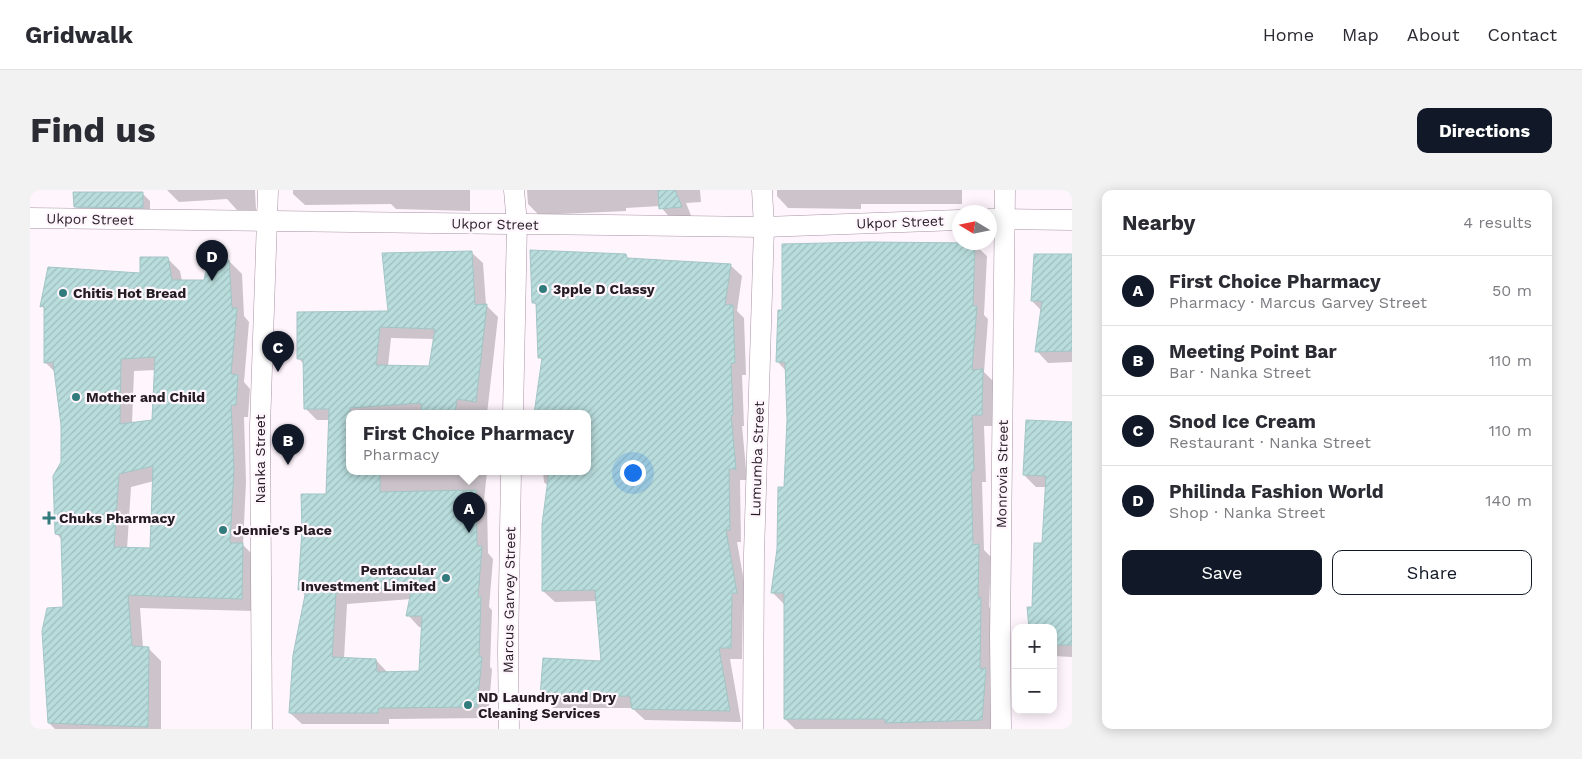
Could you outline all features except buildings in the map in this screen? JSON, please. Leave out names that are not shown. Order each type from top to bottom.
[{"type":"street","name":"Nanka Street","points":[[262,729],[260,427],[268,190]]},
{"type":"street","points":[[513,410],[517,224],[514,190]]},
{"type":"street","name":"Lumumba Street","points":[[753,729],[754,554],[764,227],[762,190]]},
{"type":"street","name":"Monrovia Street","points":[[1001,729],[997,219],[1005,190]]},
{"type":"street","name":"Ukpor Street","points":[[30,218],[764,227],[952,220]]},
{"type":"street","points":[[997,219],[1072,220]]},
{"type":"street","name":"Marcus Garvey Street","points":[[509,729],[508,650],[511,475]]},
{"type":"place","name":"Philinda Fashion World","points":[[212,281]]},
{"type":"place","name":"3pple D Classy","points":[[543,289]]},
{"type":"place","name":"Chitis Hot Bread","points":[[63,293]]},
{"type":"place","name":"Snod Ice Cream","points":[[278,372]]},
{"type":"place","name":"Mother and Child","points":[[76,397]]},
{"type":"place","name":"Meeting Point Bar","points":[[288,465]]},
{"type":"place","name":"Chuks Pharmacy","points":[[49,518]]},
{"type":"place","name":"Jennie's Place","points":[[223,530]]},
{"type":"place","name":"First Choice Pharmacy","points":[[469,533]]},
{"type":"place","name":"Pentacular Investment Limited","points":[[446,578]]},
{"type":"place","name":"ND Laundry and Dry Cleaning Services","points":[[468,705]]}]
